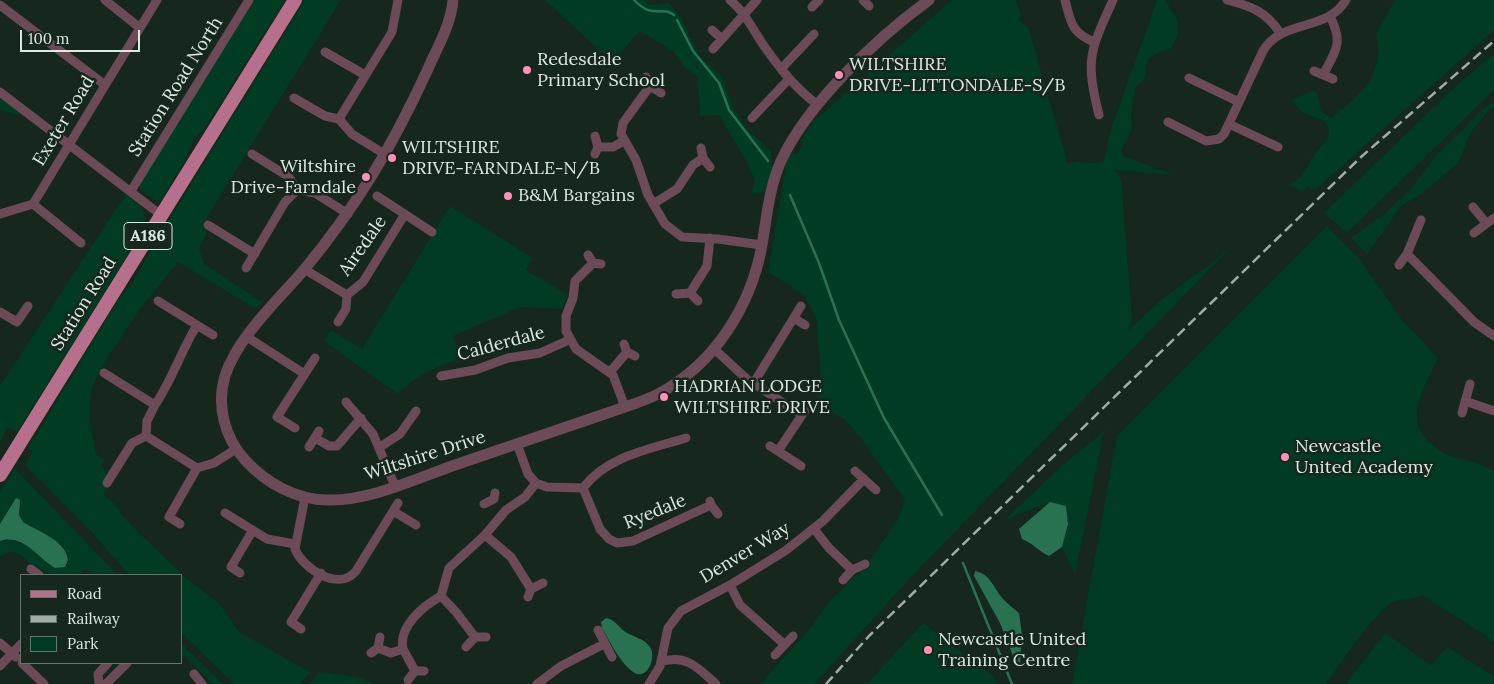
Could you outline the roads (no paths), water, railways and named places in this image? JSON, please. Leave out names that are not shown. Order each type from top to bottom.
[{"type":"main road","name":"Station Road","points":[[0,475],[296,0]]},
{"type":"street","points":[[105,0],[140,28]]},
{"type":"street","name":"Exeter Road","points":[[33,204],[157,0]]},
{"type":"street","name":"Station Road North","points":[[132,190],[249,0]]},
{"type":"street","points":[[339,119],[394,28],[398,0]]},
{"type":"street","name":"Wiltshire Drive","points":[[453,0],[444,34],[386,155],[348,214],[247,337],[232,359],[222,392],[224,421],[236,449],[266,479],[306,497],[327,500],[344,499],[395,486],[625,408],[658,395],[672,386],[700,363],[742,307],[755,276],[769,198],[778,169],[798,132],[818,106],[855,65],[929,0]]},
{"type":"street","points":[[730,0],[744,14],[789,79],[818,106]]},
{"type":"street","points":[[713,49],[757,0]]},
{"type":"street","points":[[1065,0],[1075,30],[1082,37],[1094,42]]},
{"type":"street","points":[[1099,115],[1090,73],[1094,42],[1113,0]]},
{"type":"street","points":[[1227,0],[1257,9],[1268,18],[1280,33]]},
{"type":"street","points":[[1168,122],[1206,141],[1213,141],[1222,137],[1266,45],[1280,33],[1330,16],[1346,0]]},
{"type":"street","points":[[0,4],[105,85]]},
{"type":"street","points":[[1324,73],[1338,43],[1338,33],[1330,16]]},
{"type":"street","points":[[712,30],[722,39]]},
{"type":"street","points":[[781,69],[814,34]]},
{"type":"street","points":[[325,52],[365,75]]},
{"type":"street","points":[[1314,71],[1324,73],[1333,79]]},
{"type":"street","points":[[646,77],[650,86],[662,93]]},
{"type":"street","points":[[1189,78],[1239,102]]},
{"type":"street","points":[[752,118],[789,79]]},
{"type":"street","points":[[650,86],[622,125],[621,134],[636,160],[653,204],[668,227],[674,233],[687,238],[710,238],[762,245]]},
{"type":"street","points":[[0,92],[132,190],[161,215]]},
{"type":"street","points":[[294,98],[325,116],[339,119],[352,134],[386,155]]},
{"type":"street","points":[[1229,124],[1278,147]]},
{"type":"street","points":[[595,136],[596,150],[613,147],[624,141]]},
{"type":"street","points":[[701,148],[703,158],[710,167]]},
{"type":"street","points":[[252,154],[289,176],[297,190]]},
{"type":"street","points":[[653,204],[677,189],[689,170],[703,158]]},
{"type":"street","points":[[297,190],[315,193],[348,214]]},
{"type":"street","points":[[246,268],[285,202],[297,190]]},
{"type":"street","name":"Airedale","points":[[377,196],[432,232]]},
{"type":"street","points":[[0,214],[33,204],[81,243]]},
{"type":"street","points":[[1473,207],[1490,220],[1474,233]]},
{"type":"street","name":"Airedale","points":[[338,322],[346,308],[347,295],[363,282],[405,214]]},
{"type":"street","points":[[1399,265],[1407,254],[1421,220]]},
{"type":"street","points":[[208,225],[255,254]]},
{"type":"street","points":[[690,293],[707,266],[710,238]]},
{"type":"street","points":[[1407,254],[1474,322],[1494,335]]},
{"type":"street","points":[[594,260],[574,284],[574,298],[565,321],[569,340],[579,352],[610,372],[617,382],[625,408]]},
{"type":"street","name":"Airedale","points":[[304,269],[347,295]]},
{"type":"street","points":[[676,294],[690,293]]},
{"type":"street","points":[[690,293],[698,302]]},
{"type":"street","points":[[158,301],[213,335]]},
{"type":"street","points":[[0,312],[17,322],[28,306]]},
{"type":"street","points":[[753,384],[801,306]]},
{"type":"street","points":[[794,318],[805,325]]},
{"type":"street","points":[[146,436],[147,421],[168,386],[181,352],[197,325]]},
{"type":"street","points":[[247,337],[303,373]]},
{"type":"street","name":"Calderdale","points":[[441,376],[475,370],[508,358],[540,353],[569,340]]},
{"type":"street","points":[[713,348],[753,384],[802,416]]},
{"type":"street","points":[[610,372],[629,351]]},
{"type":"street","points":[[295,428],[277,417],[303,373],[315,358]]},
{"type":"street","points":[[104,373],[156,405]]},
{"type":"street","points":[[1462,413],[1470,384]]},
{"type":"street","points":[[1465,401],[1494,411]]},
{"type":"street","points":[[346,402],[361,418],[380,447],[395,486]]},
{"type":"street","points":[[801,466],[774,449],[808,406]]},
{"type":"street","points":[[380,447],[400,434],[416,411]]},
{"type":"street","points":[[309,447],[317,434],[327,445],[337,446],[361,418]]},
{"type":"street","points":[[146,436],[198,468]]},
{"type":"street","points":[[107,483],[132,443],[146,436]]},
{"type":"street","points":[[517,444],[528,474],[536,483],[547,487],[583,488],[599,470],[616,461],[686,438]]},
{"type":"street","points":[[180,524],[169,517],[198,468],[214,464],[236,449]]},
{"type":"street","points":[[855,471],[876,490]]},
{"type":"street","name":"Denver Way","points":[[661,662],[665,634],[676,616],[693,603],[730,585],[785,551],[814,529],[864,480]]},
{"type":"street","points":[[408,680],[419,671],[403,650],[402,641],[405,630],[422,610],[441,596],[449,568],[485,534],[506,510],[525,497],[536,483]]},
{"type":"street","name":"Ryedale","points":[[583,488],[602,533],[613,541],[622,543],[672,525],[711,503],[718,514]]},
{"type":"street","points":[[484,504],[495,496],[506,510]]},
{"type":"street","points":[[306,497],[295,544],[302,560],[321,573],[339,580],[354,574],[396,507],[416,525]]},
{"type":"street","points":[[225,513],[271,541],[295,544]]},
{"type":"street","points":[[814,529],[829,548],[852,570]]},
{"type":"street","points":[[240,573],[231,567],[252,530]]},
{"type":"street","points":[[485,534],[511,557],[530,593],[543,583]]},
{"type":"street","points":[[843,580],[852,570],[865,564]]},
{"type":"street","points":[[31,569],[38,574]]},
{"type":"street","points":[[301,629],[291,622],[321,573]]},
{"type":"street","points":[[730,585],[740,605],[784,644]]},
{"type":"street","points":[[441,596],[456,612],[474,637]]},
{"type":"street","points":[[598,630],[612,657]]},
{"type":"street","points":[[775,655],[793,636]]},
{"type":"street","points":[[380,637],[375,651],[391,653],[403,650]]},
{"type":"street","points":[[474,637],[486,637]]},
{"type":"street","points":[[466,647],[474,637]]},
{"type":"street","points":[[0,642],[20,660]]},
{"type":"street","points":[[537,684],[569,661],[604,644]]},
{"type":"street","points":[[0,666],[20,645]]},
{"type":"street","points":[[649,684],[661,662],[672,659],[687,661],[716,684]]},
{"type":"street","points":[[24,664],[44,684]]},
{"type":"street","points":[[107,664],[98,674],[101,684],[126,664]]},
{"type":"street","points":[[194,674],[202,684]]},
{"type":"waterway","points":[[634,0],[646,9],[665,11],[674,15]]},
{"type":"waterway","points":[[677,20],[693,51],[719,83],[729,110],[768,161]]},
{"type":"waterway","points":[[790,195],[819,263],[839,320],[884,418],[942,515]]},
{"type":"waterway","points":[[963,563],[1012,684]]},
{"type":"railway","points":[[826,684],[869,636],[1361,157],[1494,41]]},
{"type":"place","name":"Redesdale Primary School","points":[[527,70]]},
{"type":"place","name":"WILTSHIRE DRIVE-LITTONDALE-S/B","points":[[839,75]]},
{"type":"place","name":"WILTSHIRE DRIVE-FARNDALE-N/B","points":[[392,158]]},
{"type":"place","name":"Wiltshire Drive-Farndale","points":[[366,177]]},
{"type":"place","name":"B&M Bargains","points":[[508,196]]},
{"type":"place","name":"HADRIAN LODGE WILTSHIRE DRIVE","points":[[664,397]]},
{"type":"place","name":"Newcastle United Academy","points":[[1285,457]]},
{"type":"place","name":"Newcastle United Training Centre","points":[[928,650]]}]
